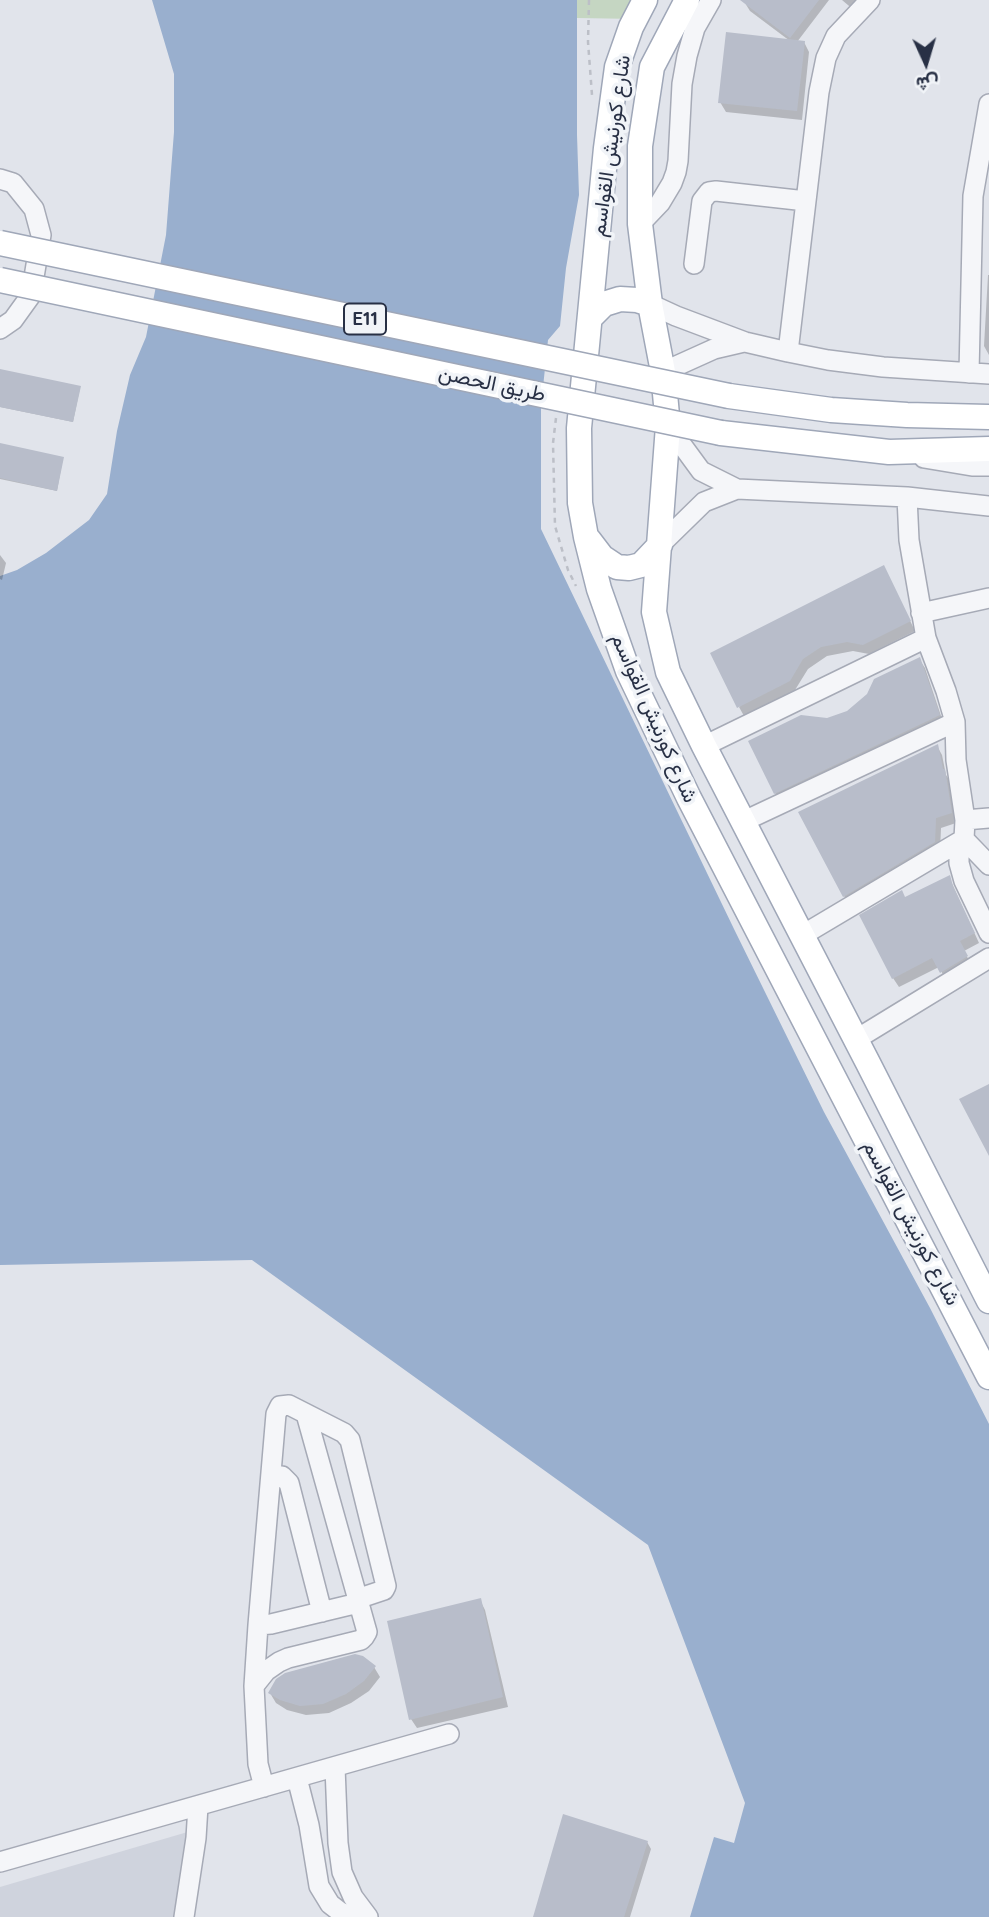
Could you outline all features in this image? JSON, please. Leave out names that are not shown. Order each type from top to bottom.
[{"type":"main road","name":"شارع كورنيش القواسم","points":[[645,0],[631,27],[617,67],[606,148],[579,428],[580,503],[586,537],[599,589],[628,671],[683,786],[981,1347],[989,1377]]},
{"type":"main road","name":"شارع كورنيش القواسم","points":[[687,0],[652,67],[639,146],[640,224],[650,304],[663,372],[668,426],[654,612],[668,672],[704,746],[988,1296]]},
{"type":"main road","name":"طريق الحصن","points":[[0,243],[729,396],[831,410],[989,417]]},
{"type":"main road","name":"طريق الحصن","points":[[0,280],[721,433],[889,452],[989,449]]},
{"type":"main road","points":[[590,318],[604,304],[620,299],[650,304]]},
{"type":"main road","points":[[729,396],[989,405]]},
{"type":"main road","points":[[586,537],[602,557],[617,566],[629,568],[641,565],[660,545]]},
{"type":"street","points":[[640,224],[660,203],[676,172],[682,84],[687,56],[695,28],[711,0]]},
{"type":"street","points":[[788,352],[819,92],[826,58],[836,36],[870,0]]},
{"type":"street","points":[[969,373],[973,196],[989,104]]},
{"type":"street","points":[[0,179],[12,183],[34,209],[41,235],[32,295],[13,320],[0,329]]},
{"type":"street","points":[[694,264],[702,201],[709,192],[806,201]]},
{"type":"street","points":[[650,304],[745,342],[788,352],[883,367],[989,374]]},
{"type":"street","points":[[663,372],[714,349],[745,342]]},
{"type":"street","points":[[668,426],[701,471],[737,489],[907,497],[989,506]]},
{"type":"street","points":[[889,452],[972,466],[989,466]]},
{"type":"street","points":[[660,545],[704,502],[737,489]]},
{"type":"street","points":[[907,497],[909,540],[926,638],[955,722],[965,830],[959,863],[964,881],[989,933]]},
{"type":"street","points":[[922,613],[989,598]]},
{"type":"street","points":[[704,746],[926,638]]},
{"type":"street","points":[[742,822],[955,722]]},
{"type":"street","points":[[802,936],[965,830],[989,818]]},
{"type":"street","points":[[965,830],[989,865]]},
{"type":"street","points":[[855,1040],[989,958]]},
{"type":"street","points":[[258,1625],[350,1605],[384,1590],[386,1586],[352,1445],[344,1433],[289,1405],[280,1406],[277,1410],[258,1625],[254,1686],[258,1764],[264,1787]]},
{"type":"street","points":[[254,1686],[272,1665],[288,1657],[363,1639],[366,1634],[359,1600],[306,1414]]},
{"type":"street","points":[[271,1476],[282,1476],[289,1483],[322,1612]]},
{"type":"street","points":[[0,1862],[449,1734]]},
{"type":"street","points":[[335,1767],[342,1872],[353,1897],[368,1917]]},
{"type":"street","points":[[297,1778],[309,1825],[319,1886],[330,1904],[351,1917]]},
{"type":"street","points":[[184,1917],[198,1806]]},
{"type":"shaded area","points":[[191,1831],[177,1917],[0,1917],[0,1887]]},
{"type":"green space","points":[[577,0],[643,0],[638,19],[577,18]]},
{"type":"water","points":[[152,0],[577,0],[579,195],[566,268],[560,326],[548,340],[541,406],[541,529],[824,1112],[989,1424],[989,1917],[690,1917],[714,1837],[734,1843],[745,1803],[648,1545],[252,1260],[0,1265],[0,576],[17,570],[46,553],[89,520],[107,494],[117,431],[130,375],[146,337],[166,235],[174,132],[174,74]]},
{"type":"building","points":[[740,0],[819,0],[790,38]]},
{"type":"building","points":[[726,32],[805,41],[797,111],[718,103]]},
{"type":"building","points":[[0,369],[81,386],[73,422],[0,407]]},
{"type":"building","points":[[0,443],[64,457],[57,491],[0,478]]},
{"type":"building","points":[[884,565],[911,621],[863,645],[847,642],[821,647],[803,659],[790,681],[737,708],[710,653]]},
{"type":"building","points":[[920,657],[940,715],[774,794],[748,741],[801,715],[827,718],[847,711],[867,694],[874,679]]},
{"type":"building","points":[[938,744],[952,813],[936,818],[935,842],[843,897],[798,812]]},
{"type":"building","points":[[950,875],[975,933],[960,941],[968,956],[940,973],[932,958],[892,979],[859,915],[902,890],[905,897]]},
{"type":"building","points":[[989,1084],[989,1156],[959,1099]]},
{"type":"building","points":[[481,1598],[503,1697],[409,1720],[387,1621]]},
{"type":"building","points":[[355,1654],[363,1656],[376,1666],[364,1681],[346,1694],[323,1704],[300,1706],[268,1693],[276,1679],[285,1673]]},
{"type":"building","points":[[563,1814],[648,1841],[624,1917],[533,1917]]}]
